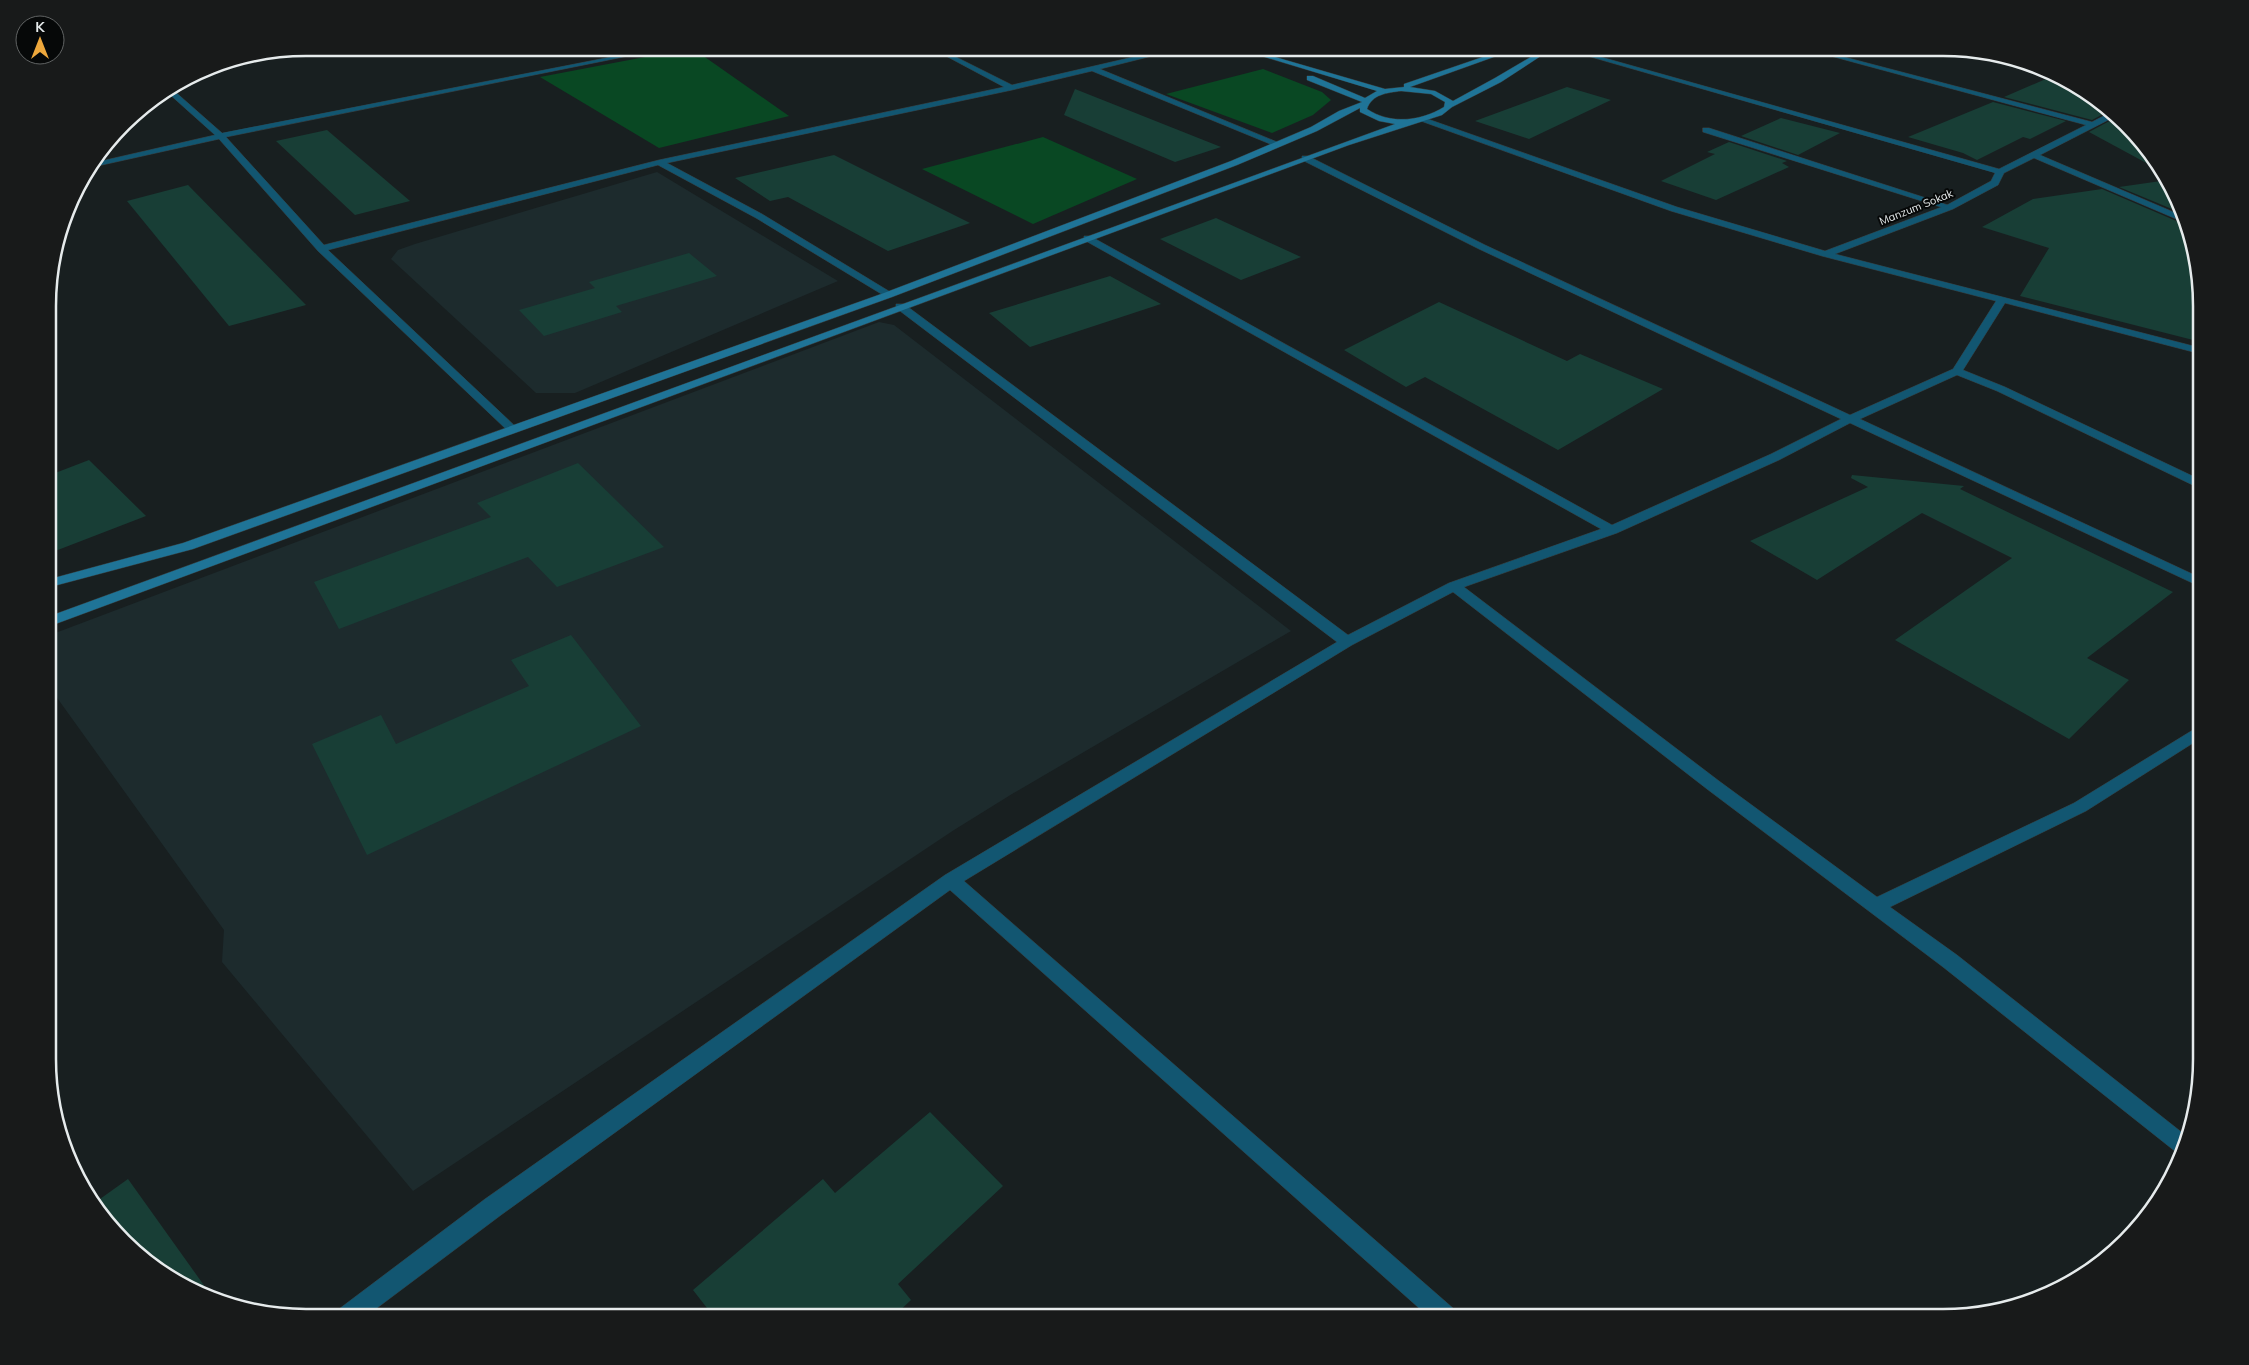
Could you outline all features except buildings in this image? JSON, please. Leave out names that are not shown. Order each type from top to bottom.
[{"type":"street","points":[[102,162],[222,136],[625,56]]},
{"type":"street","points":[[950,56],[1012,88]]},
{"type":"street","points":[[321,249],[659,162],[1012,88],[1095,70],[1148,56]]},
{"type":"street","points":[[1247,56],[1365,102]]},
{"type":"street","points":[[1265,56],[1383,91]]},
{"type":"street","points":[[56,619],[434,482],[894,300],[1314,130],[1383,91],[1398,89],[1491,56]]},
{"type":"street","points":[[1365,102],[1363,110],[1380,118],[1410,121],[1422,120],[1440,114],[1448,106],[1498,80],[1537,56]]},
{"type":"street","points":[[1591,56],[2000,172]]},
{"type":"street","points":[[1834,56],[2092,124]]},
{"type":"street","points":[[1095,70],[1278,144]]},
{"type":"street","points":[[1398,89],[1434,92],[1444,96],[1449,102],[1448,106]]},
{"type":"street","points":[[174,94],[187,103],[222,136],[321,249],[512,429]]},
{"type":"street","name":"Manzum Sokak","points":[[1825,254],[1950,207],[1995,183],[2000,172],[2106,117]]},
{"type":"street","points":[[1422,120],[1674,210],[1825,254],[2193,349]]},
{"type":"street","points":[[56,581],[188,546],[512,429],[894,300],[1087,238],[1410,121]]},
{"type":"street","points":[[1706,130],[1950,207]]},
{"type":"street","points":[[2032,154],[2176,216]]},
{"type":"street","points":[[1305,158],[1482,247],[2193,578]]},
{"type":"street","points":[[659,162],[759,216],[894,300],[1347,642]]},
{"type":"street","points":[[1087,238],[1612,530]]},
{"type":"street","points":[[360,1309],[493,1207],[951,880],[1347,642],[1454,586],[1612,530],[1775,457],[1957,371],[2002,300]]},
{"type":"street","points":[[1957,371],[2001,389],[2193,481]]},
{"type":"street","points":[[1454,586],[1713,785],[1950,961],[2178,1142]]},
{"type":"street","points":[[1875,906],[2080,807],[2193,736]]},
{"type":"street","points":[[951,880],[1437,1309]]},
{"type":"shaded area","points":[[657,172],[838,281],[575,393],[536,393],[391,259],[398,250],[415,244]]},
{"type":"shaded area","points":[[879,322],[894,325],[1291,631],[1012,794],[954,830],[413,1191],[222,962],[224,930],[56,696],[56,633]]},
{"type":"green space","points":[[650,56],[703,56],[789,116],[659,148],[540,77]]},
{"type":"green space","points":[[1263,69],[1322,92],[1331,100],[1313,115],[1272,133],[1166,94]]},
{"type":"green space","points":[[1043,137],[1137,179],[1033,224],[922,169]]}]
